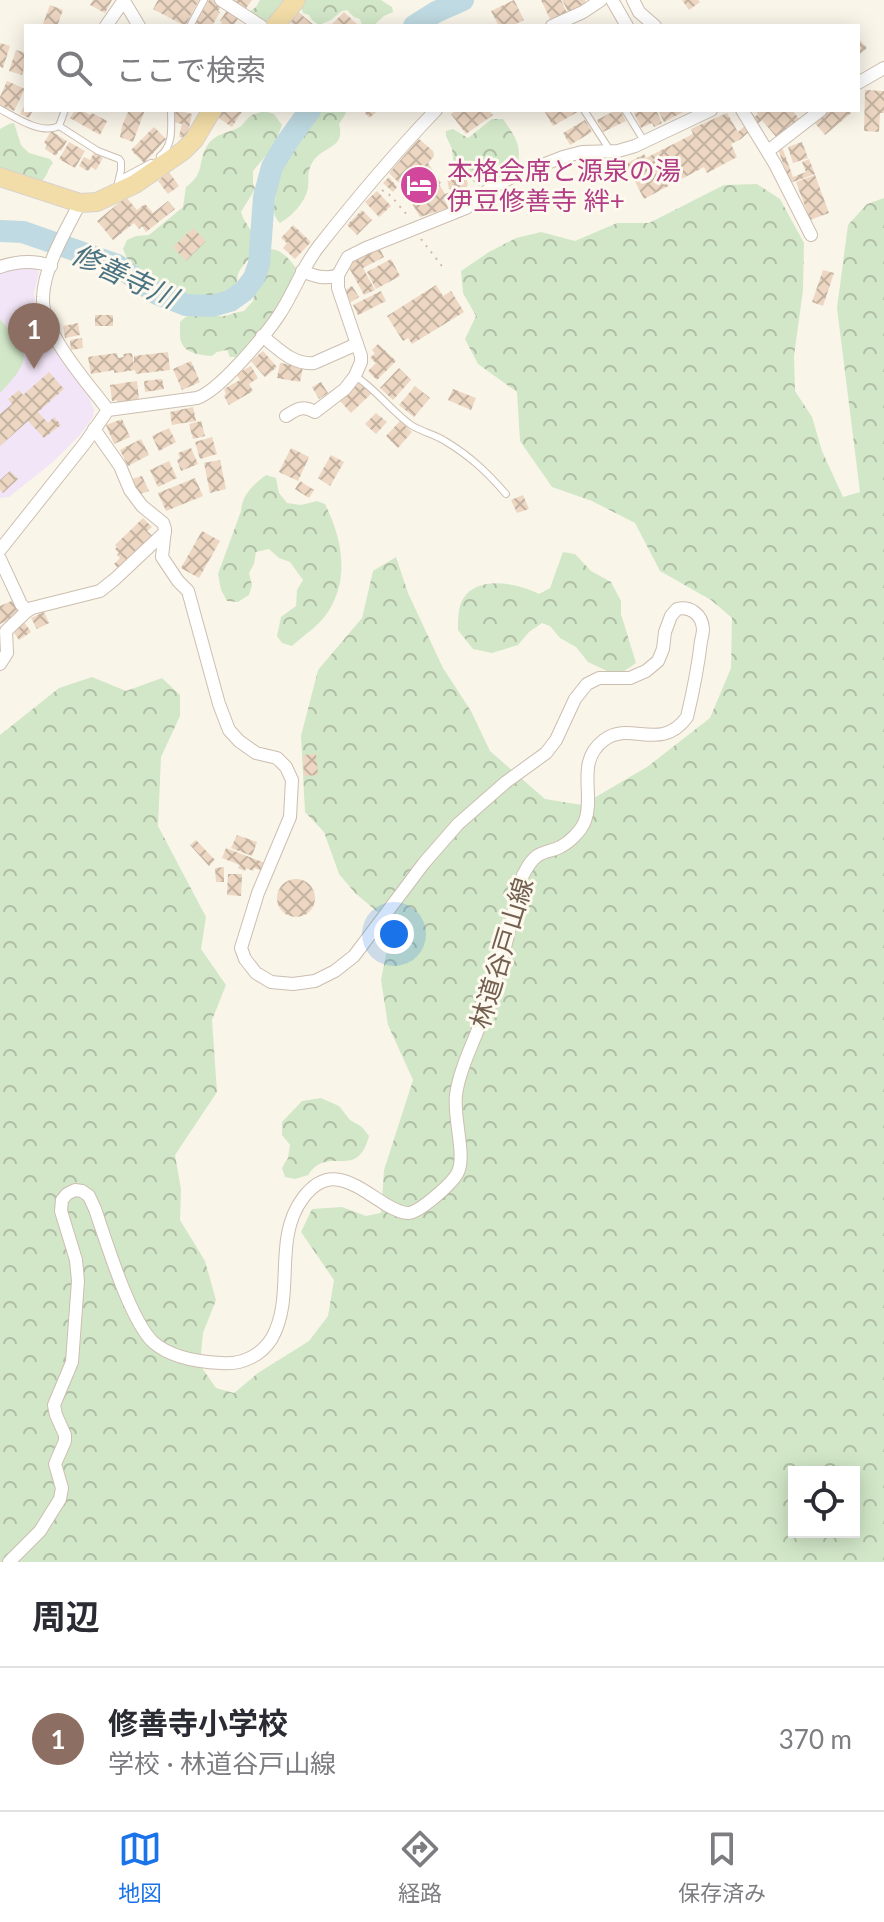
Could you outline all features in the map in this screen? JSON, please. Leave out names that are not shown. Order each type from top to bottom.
[{"type":"main road","points":[[277,24],[296,0]]},
{"type":"main road","points":[[0,177],[77,208],[97,202],[117,187],[135,184],[183,151],[194,140],[211,112]]},
{"type":"street","points":[[107,24],[124,0],[138,24]]},
{"type":"street","points":[[221,0],[258,24]]},
{"type":"street","points":[[580,20],[601,0]]},
{"type":"street","points":[[612,0],[626,24]]},
{"type":"street","points":[[633,0],[639,12],[653,24]]},
{"type":"street","points":[[860,82],[884,68]]},
{"type":"street","points":[[0,550],[108,410],[203,396],[229,373],[279,315],[316,249],[434,112]]},
{"type":"street","points":[[743,112],[768,151],[811,235]]},
{"type":"street","points":[[768,151],[818,112]]},
{"type":"street","points":[[286,416],[298,408],[315,412],[345,389],[361,362],[338,288],[338,275],[348,257],[466,208],[491,188],[514,176],[582,152],[611,152],[635,146],[689,114]]},
{"type":"street","points":[[77,208],[45,280],[43,299],[46,319],[57,341],[108,410]]},
{"type":"street","points":[[0,267],[15,262],[52,263]]},
{"type":"street","points":[[302,271],[317,277],[338,275]]},
{"type":"street","points":[[262,336],[297,362],[307,363],[314,363],[357,344]]},
{"type":"street","points":[[0,664],[7,653],[6,631],[27,611],[100,591],[165,532],[163,523],[142,506],[130,490],[120,466],[94,429]]},
{"type":"street","name":"林道谷戸山線","points":[[9,1562],[40,1531],[60,1499],[62,1488],[55,1464],[65,1435],[54,1405],[72,1362],[78,1281],[76,1260],[61,1211],[62,1200],[75,1190],[89,1196],[138,1322],[152,1341],[168,1352],[221,1363],[235,1363],[261,1351],[271,1340],[280,1314],[288,1233],[298,1207],[312,1188],[333,1178],[348,1181],[390,1207],[408,1213],[417,1211],[456,1177],[461,1159],[456,1096],[498,972],[523,875],[529,863],[539,855],[560,847],[580,830],[586,820],[586,773],[593,752],[604,740],[620,732],[659,735],[681,725],[687,717],[700,655],[703,626],[698,615],[685,607],[677,609],[665,632],[658,661],[630,678],[599,678],[587,684],[575,699],[556,740],[546,753],[506,782],[458,824],[424,863],[354,956],[315,981],[293,984],[271,982],[256,973],[241,948],[258,893],[290,817],[292,780],[277,758],[256,753],[229,730],[188,591],[162,557],[165,532]]},
{"type":"street","points":[[0,559],[27,611]]},
{"type":"lane","points":[[191,24],[204,0]]},
{"type":"lane","points":[[0,109],[35,127],[51,129],[59,126],[64,112]]},
{"type":"lane","points":[[117,187],[165,153],[171,141],[171,112]]},
{"type":"lane","points":[[585,112],[611,152]]},
{"type":"lane","points":[[626,112],[644,141]]},
{"type":"lane","points":[[59,126],[98,151],[119,159],[121,170],[117,187]]},
{"type":"lane","points":[[355,376],[412,426],[442,439],[479,463],[506,494]]},
{"type":"shaded area","points":[[34,267],[39,273],[34,292],[40,324],[89,398],[94,409],[93,417],[54,461],[9,497],[0,498],[0,270]]},
{"type":"green space","points":[[260,0],[291,0],[268,24],[263,24],[249,12]]},
{"type":"green space","points":[[303,0],[381,0],[392,7],[393,12],[375,24],[362,24],[360,19],[347,10],[318,24],[303,13]]},
{"type":"green space","points":[[261,112],[274,114],[282,125],[274,146],[253,171],[255,189],[241,212],[254,237],[252,255],[238,274],[236,287],[208,299],[177,296],[149,280],[129,263],[123,249],[127,240],[149,235],[183,207],[186,187],[197,176],[205,149],[212,140],[238,128],[252,115]]},
{"type":"green space","points":[[320,112],[346,113],[339,124],[339,139],[312,163],[308,188],[301,204],[280,223],[274,209],[278,178],[298,139],[312,125]]},
{"type":"green space","points":[[492,119],[503,119],[513,135],[519,150],[518,163],[479,186],[464,170],[454,168],[446,131],[453,129],[468,138]]},
{"type":"green space","points":[[14,123],[21,145],[29,153],[50,159],[53,163],[42,181],[0,167],[0,129]]},
{"type":"green space","points":[[757,184],[780,199],[804,243],[803,290],[794,356],[795,391],[812,417],[822,451],[843,497],[860,492],[837,308],[848,225],[867,204],[884,198],[884,1562],[0,1562],[0,735],[59,688],[92,677],[126,691],[162,678],[180,695],[180,716],[161,757],[158,826],[206,917],[201,949],[226,985],[212,1020],[217,1092],[175,1155],[181,1189],[180,1220],[205,1261],[216,1300],[203,1333],[200,1365],[216,1388],[234,1393],[258,1373],[309,1341],[328,1316],[334,1280],[301,1232],[312,1209],[342,1207],[366,1216],[381,1213],[384,1170],[413,1080],[388,1025],[381,980],[392,924],[355,893],[339,874],[324,832],[305,812],[301,736],[318,670],[362,618],[373,571],[396,557],[408,593],[443,668],[471,711],[490,751],[545,799],[582,805],[647,767],[710,718],[731,668],[732,618],[711,600],[660,571],[635,523],[592,501],[552,487],[520,441],[517,392],[478,364],[465,339],[476,316],[463,293],[461,271],[489,252],[516,238],[541,232],[575,241],[617,223],[649,223],[724,185]]},
{"type":"green space","points":[[270,249],[282,253],[296,268],[283,300],[239,357],[230,357],[227,350],[212,356],[187,350],[181,342],[180,322],[198,312],[222,316],[244,311],[253,301],[256,287],[266,271]]},
{"type":"green space","points":[[0,319],[17,340],[24,356],[18,372],[0,393]]},
{"type":"green space","points":[[266,475],[276,478],[279,493],[287,503],[301,505],[317,501],[325,504],[339,544],[341,572],[335,599],[320,622],[292,646],[282,643],[277,636],[281,617],[296,606],[297,590],[303,580],[290,562],[269,549],[256,552],[249,573],[252,585],[249,595],[238,602],[227,601],[218,574],[246,495]]},
{"type":"green space","points":[[563,552],[575,554],[591,571],[611,582],[621,601],[621,614],[636,663],[623,672],[609,672],[588,662],[576,647],[542,623],[518,645],[492,653],[473,649],[458,630],[460,606],[469,591],[499,583],[539,594],[550,588]]},
{"type":"green space","points":[[321,1098],[339,1106],[350,1120],[362,1127],[369,1136],[364,1150],[350,1160],[324,1162],[308,1175],[295,1179],[285,1177],[282,1168],[290,1145],[282,1135],[282,1122],[302,1101]]},
{"type":"building","points":[[93,0],[112,0],[105,13],[90,5]]},
{"type":"building","points":[[158,0],[199,0],[186,24],[153,9]]},
{"type":"building","points":[[209,0],[222,5],[213,24],[195,24]]},
{"type":"building","points":[[227,0],[252,0],[244,11]]},
{"type":"building","points":[[514,0],[524,20],[515,24],[498,24],[491,11]]},
{"type":"building","points":[[541,0],[561,0],[567,13],[551,21]]},
{"type":"building","points":[[562,0],[585,0],[586,4],[569,13]]},
{"type":"building","points":[[682,0],[698,0],[700,2],[689,10]]},
{"type":"building","points":[[50,5],[63,10],[58,24],[43,24]]},
{"type":"building","points":[[227,10],[239,17],[234,24],[221,24]]},
{"type":"building","points":[[297,11],[313,24],[292,24],[288,21]]},
{"type":"building","points":[[344,12],[357,24],[332,24]]},
{"type":"building","points":[[860,40],[867,48],[860,54]]},
{"type":"building","points":[[0,43],[10,46],[3,68],[0,67]]},
{"type":"building","points":[[16,50],[24,52],[22,75],[9,71]]},
{"type":"building","points":[[7,81],[24,89],[14,111],[0,105]]},
{"type":"building","points":[[865,90],[884,91],[884,113],[880,113],[879,132],[864,131]]},
{"type":"building","points":[[24,106],[24,112],[32,112],[29,118],[20,114]]},
{"type":"building","points":[[74,112],[85,112],[107,121],[100,135],[70,118]]},
{"type":"building","points":[[128,112],[144,112],[133,142],[120,137]]},
{"type":"building","points":[[176,112],[192,114],[187,138],[179,137],[182,124],[173,122]]},
{"type":"building","points":[[221,112],[242,112],[232,127],[217,117]]},
{"type":"building","points":[[491,112],[493,115],[466,134],[451,114]]},
{"type":"building","points":[[545,112],[578,112],[553,126]]},
{"type":"building","points":[[612,112],[621,112],[626,121],[603,132],[597,120]]},
{"type":"building","points":[[657,112],[662,123],[641,128],[634,113]]},
{"type":"building","points":[[659,112],[683,112],[664,122]]},
{"type":"building","points":[[756,112],[794,112],[799,119],[777,138],[762,120],[731,144],[737,157],[707,173],[704,167],[644,199],[626,164],[644,154],[646,158],[693,134],[691,129],[727,113],[738,132],[758,114]]},
{"type":"building","points":[[826,112],[851,113],[825,135],[814,122]]},
{"type":"building","points":[[585,120],[592,132],[570,145],[563,133]]},
{"type":"building","points":[[154,127],[166,139],[144,163],[131,150]]},
{"type":"building","points":[[51,131],[67,141],[56,156],[45,149],[47,145],[44,143]]},
{"type":"building","points":[[419,139],[433,151],[434,156],[428,163],[445,194],[453,191],[449,189],[447,179],[459,173],[466,178],[470,199],[456,205],[450,196],[445,198],[448,208],[420,217],[402,186],[389,173]]},
{"type":"building","points":[[69,142],[85,151],[75,168],[59,159]]},
{"type":"building","points":[[802,142],[808,158],[793,163],[788,147]]},
{"type":"building","points":[[782,147],[793,177],[806,172],[802,162],[809,159],[815,174],[790,183],[778,149]]},
{"type":"building","points":[[94,153],[103,158],[96,170],[91,167],[88,171],[79,166],[84,157],[90,160]]},
{"type":"building","points":[[169,172],[179,186],[168,194],[158,181]]},
{"type":"building","points":[[815,175],[829,213],[810,220],[796,182]]},
{"type":"building","points":[[389,177],[397,187],[393,192],[383,183]]},
{"type":"building","points":[[377,191],[391,206],[379,217],[365,202]]},
{"type":"building","points":[[126,197],[137,210],[145,204],[153,213],[168,201],[175,209],[146,232],[134,223],[113,240],[97,221]]},
{"type":"building","points":[[362,210],[372,220],[357,235],[347,225]]},
{"type":"building","points":[[293,225],[311,242],[295,259],[283,248],[287,243],[281,238]]},
{"type":"building","points":[[193,228],[206,241],[186,261],[173,247]]},
{"type":"building","points":[[379,247],[384,257],[363,268],[375,290],[364,295],[347,264]]},
{"type":"building","points":[[391,259],[400,276],[376,289],[367,272]]},
{"type":"building","points":[[823,270],[834,273],[823,306],[812,302]]},
{"type":"building","points":[[436,285],[443,296],[451,291],[464,312],[412,344],[408,338],[403,341],[387,316]]},
{"type":"building","points":[[352,286],[359,297],[351,302],[344,291]]},
{"type":"building","points":[[381,291],[386,301],[358,315],[353,305]]},
{"type":"building","points":[[95,315],[113,315],[113,326],[95,326]]},
{"type":"building","points":[[78,323],[80,335],[65,338],[63,326]]},
{"type":"building","points":[[82,338],[83,348],[71,350],[70,340]]},
{"type":"building","points":[[378,344],[396,361],[377,380],[368,371],[376,363],[370,358]]},
{"type":"building","points":[[263,351],[277,367],[265,377],[251,361]]},
{"type":"building","points":[[168,352],[170,370],[136,374],[135,370],[114,373],[114,370],[91,374],[88,357],[117,353],[118,358],[132,353],[134,366],[134,356]]},
{"type":"building","points":[[191,361],[200,382],[182,390],[173,369]]},
{"type":"building","points":[[280,363],[303,367],[300,382],[277,378]]},
{"type":"building","points":[[251,366],[258,378],[249,384],[253,391],[229,405],[224,389],[240,380],[236,374]]},
{"type":"building","points":[[399,368],[411,380],[393,400],[380,388]]},
{"type":"building","points":[[49,372],[64,389],[38,412],[48,423],[54,417],[61,425],[44,438],[28,421],[0,446],[0,414],[12,404],[8,399],[19,390],[23,395]]},
{"type":"building","points":[[162,379],[164,389],[145,392],[144,381]]},
{"type":"building","points":[[137,381],[139,400],[112,401],[110,385]]},
{"type":"building","points":[[321,382],[328,393],[319,399],[312,387]]},
{"type":"building","points":[[360,382],[372,393],[351,413],[340,401]]},
{"type":"building","points":[[415,386],[430,398],[414,417],[399,405]]},
{"type":"building","points":[[453,389],[476,398],[471,410],[448,400]]},
{"type":"building","points":[[193,407],[196,421],[172,425],[170,412]]},
{"type":"building","points":[[376,413],[387,422],[376,434],[365,424]]},
{"type":"building","points":[[122,419],[130,437],[114,444],[106,425]]},
{"type":"building","points":[[201,421],[205,436],[193,439],[189,424]]},
{"type":"building","points":[[400,421],[412,432],[398,448],[386,436]]},
{"type":"building","points":[[169,428],[176,442],[159,451],[152,436]]},
{"type":"building","points":[[212,437],[217,454],[200,459],[195,442]]},
{"type":"building","points":[[141,439],[149,455],[128,466],[120,450]]},
{"type":"building","points":[[191,448],[198,464],[181,471],[178,453]]},
{"type":"building","points":[[291,448],[309,457],[298,481],[279,472]]},
{"type":"building","points":[[331,455],[344,462],[330,486],[318,478]]},
{"type":"building","points":[[220,460],[226,489],[210,493],[204,463]]},
{"type":"building","points":[[169,461],[177,478],[158,487],[150,470]]},
{"type":"building","points":[[10,471],[18,479],[3,493],[0,480]]},
{"type":"building","points":[[142,476],[149,491],[137,495],[132,479]]},
{"type":"building","points":[[195,478],[203,496],[166,511],[158,493]]},
{"type":"building","points":[[300,481],[314,490],[309,498],[295,489]]},
{"type":"building","points":[[523,495],[529,509],[517,513],[511,500]]},
{"type":"building","points":[[143,518],[152,527],[147,531],[154,537],[120,570],[114,564],[120,558],[115,545]]},
{"type":"building","points":[[202,531],[220,541],[199,578],[181,568]]},
{"type":"building","points":[[14,600],[21,614],[0,624],[0,606]]},
{"type":"building","points":[[44,612],[49,623],[37,629],[31,618]]},
{"type":"building","points":[[24,622],[31,632],[19,640],[14,633],[15,628]]},
{"type":"building","points":[[316,754],[318,775],[304,776],[303,755]]},
{"type":"building","points":[[237,835],[257,842],[252,856],[231,848]]},
{"type":"building","points":[[196,840],[215,860],[209,866],[190,845]]},
{"type":"building","points":[[226,848],[265,863],[262,871],[246,868],[245,871],[238,868],[240,865],[222,858]]},
{"type":"building","points":[[224,867],[224,882],[216,882],[215,868]]},
{"type":"building","points":[[228,874],[242,874],[241,896],[227,895]]},
{"type":"building","points":[[296,879],[309,885],[315,898],[309,911],[296,917],[283,911],[277,898],[283,885]]},
{"type":"waterway","name":"修善寺川","points":[[417,24],[463,0]]},
{"type":"waterway","name":"修善寺川","points":[[0,231],[23,232],[117,265],[157,294],[186,305],[212,306],[230,301],[244,291],[254,278],[259,264],[264,197],[272,167],[309,112]]},
{"type":"place","name":"本格会席と源泉の湯 伊豆修善寺 絆+","points":[[419,185]]},
{"type":"place","name":"修善寺小学校","points":[[34,369]]}]
